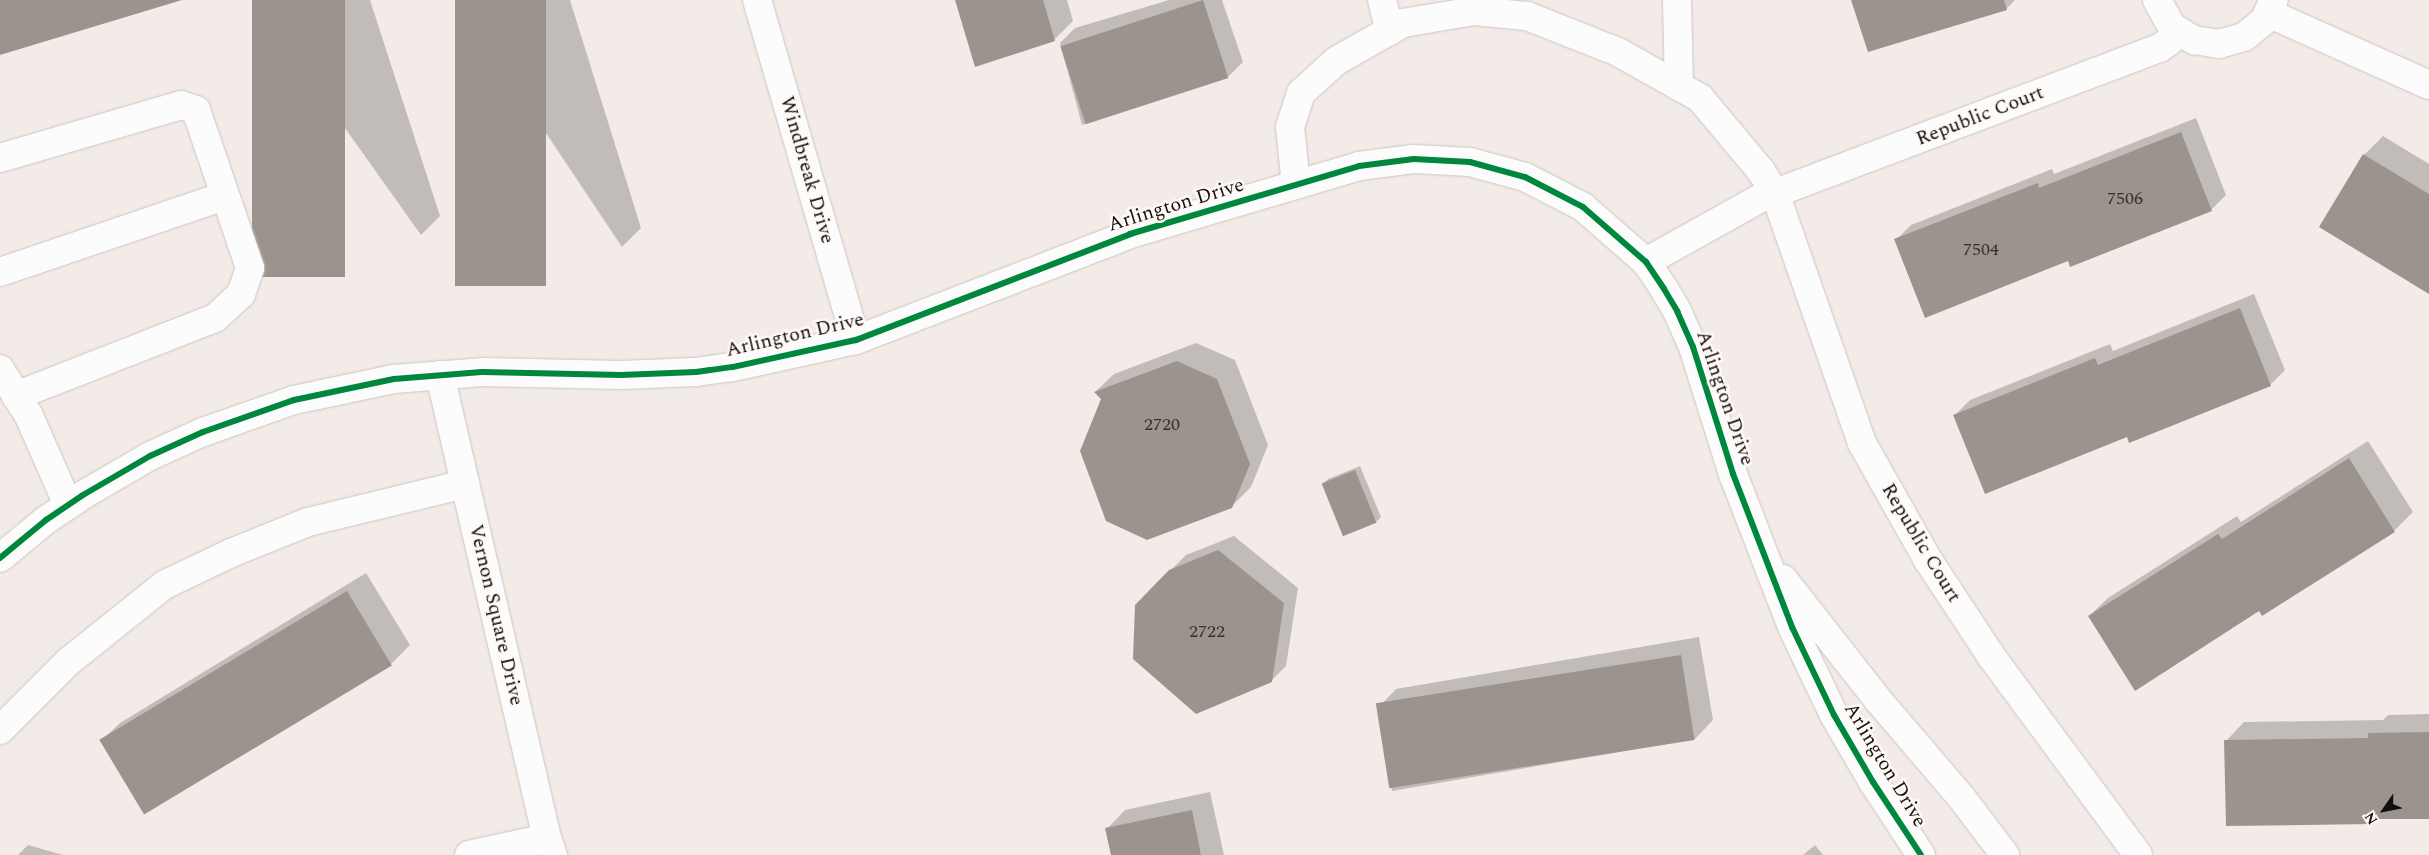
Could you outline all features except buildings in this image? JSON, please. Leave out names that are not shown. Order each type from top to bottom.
[{"type":"street","name":"Windbreak Drive","points":[[757,0],[856,340]]},
{"type":"street","points":[[1382,0],[1390,31]]},
{"type":"street","points":[[1677,0],[1679,86]]},
{"type":"street","points":[[2158,0],[2172,27],[2194,40],[2219,44],[2244,37],[2264,21],[2271,6],[2429,85]]},
{"type":"street","name":"Republic Court","points":[[1296,185],[1290,127],[1301,93],[1336,61],[1403,23],[1474,11],[1525,8],[1618,52],[1700,98],[1761,171],[1775,194],[1862,443],[1928,560],[1991,656],[2138,855]]},
{"type":"street","name":"Republic Court","points":[[1646,262],[1757,200],[2160,48],[2181,32]]},
{"type":"street","points":[[0,158],[181,105],[196,110],[250,268],[241,294],[215,318],[16,396]]},
{"type":"street","name":"Arlington Drive","points":[[0,558],[68,505],[150,456],[203,432],[294,400],[394,379],[440,375],[482,372],[621,375],[696,372],[733,367],[856,340],[1130,234],[1358,166],[1414,159],[1470,162],[1501,169],[1540,184],[1583,207],[1646,262],[1677,311],[1693,347],[1733,474],[1792,627],[1834,715],[1878,789],[1921,855]]},
{"type":"street","points":[[0,272],[225,196]]},
{"type":"street","points":[[0,369],[29,416],[68,505]]},
{"type":"street","name":"Vernon Square Drive","points":[[440,375],[550,846]]},
{"type":"street","points":[[0,730],[68,662],[164,585],[230,553],[308,522],[417,498],[465,484]]},
{"type":"street","name":"Arlington Drive","points":[[1766,556],[1831,642],[1961,797],[2005,855]]},
{"type":"street","points":[[468,855],[550,846]]},
{"type":"cycle path","points":[[0,558],[46,520],[83,495],[150,456],[203,432],[294,400],[394,379],[482,372],[621,375],[696,372],[733,367],[856,340],[1130,234],[1359,166],[1414,159],[1470,162],[1525,177],[1583,207],[1646,262],[1664,289],[1677,311],[1693,347],[1733,474],[1792,627],[1834,715],[1873,782],[1921,855]]}]
